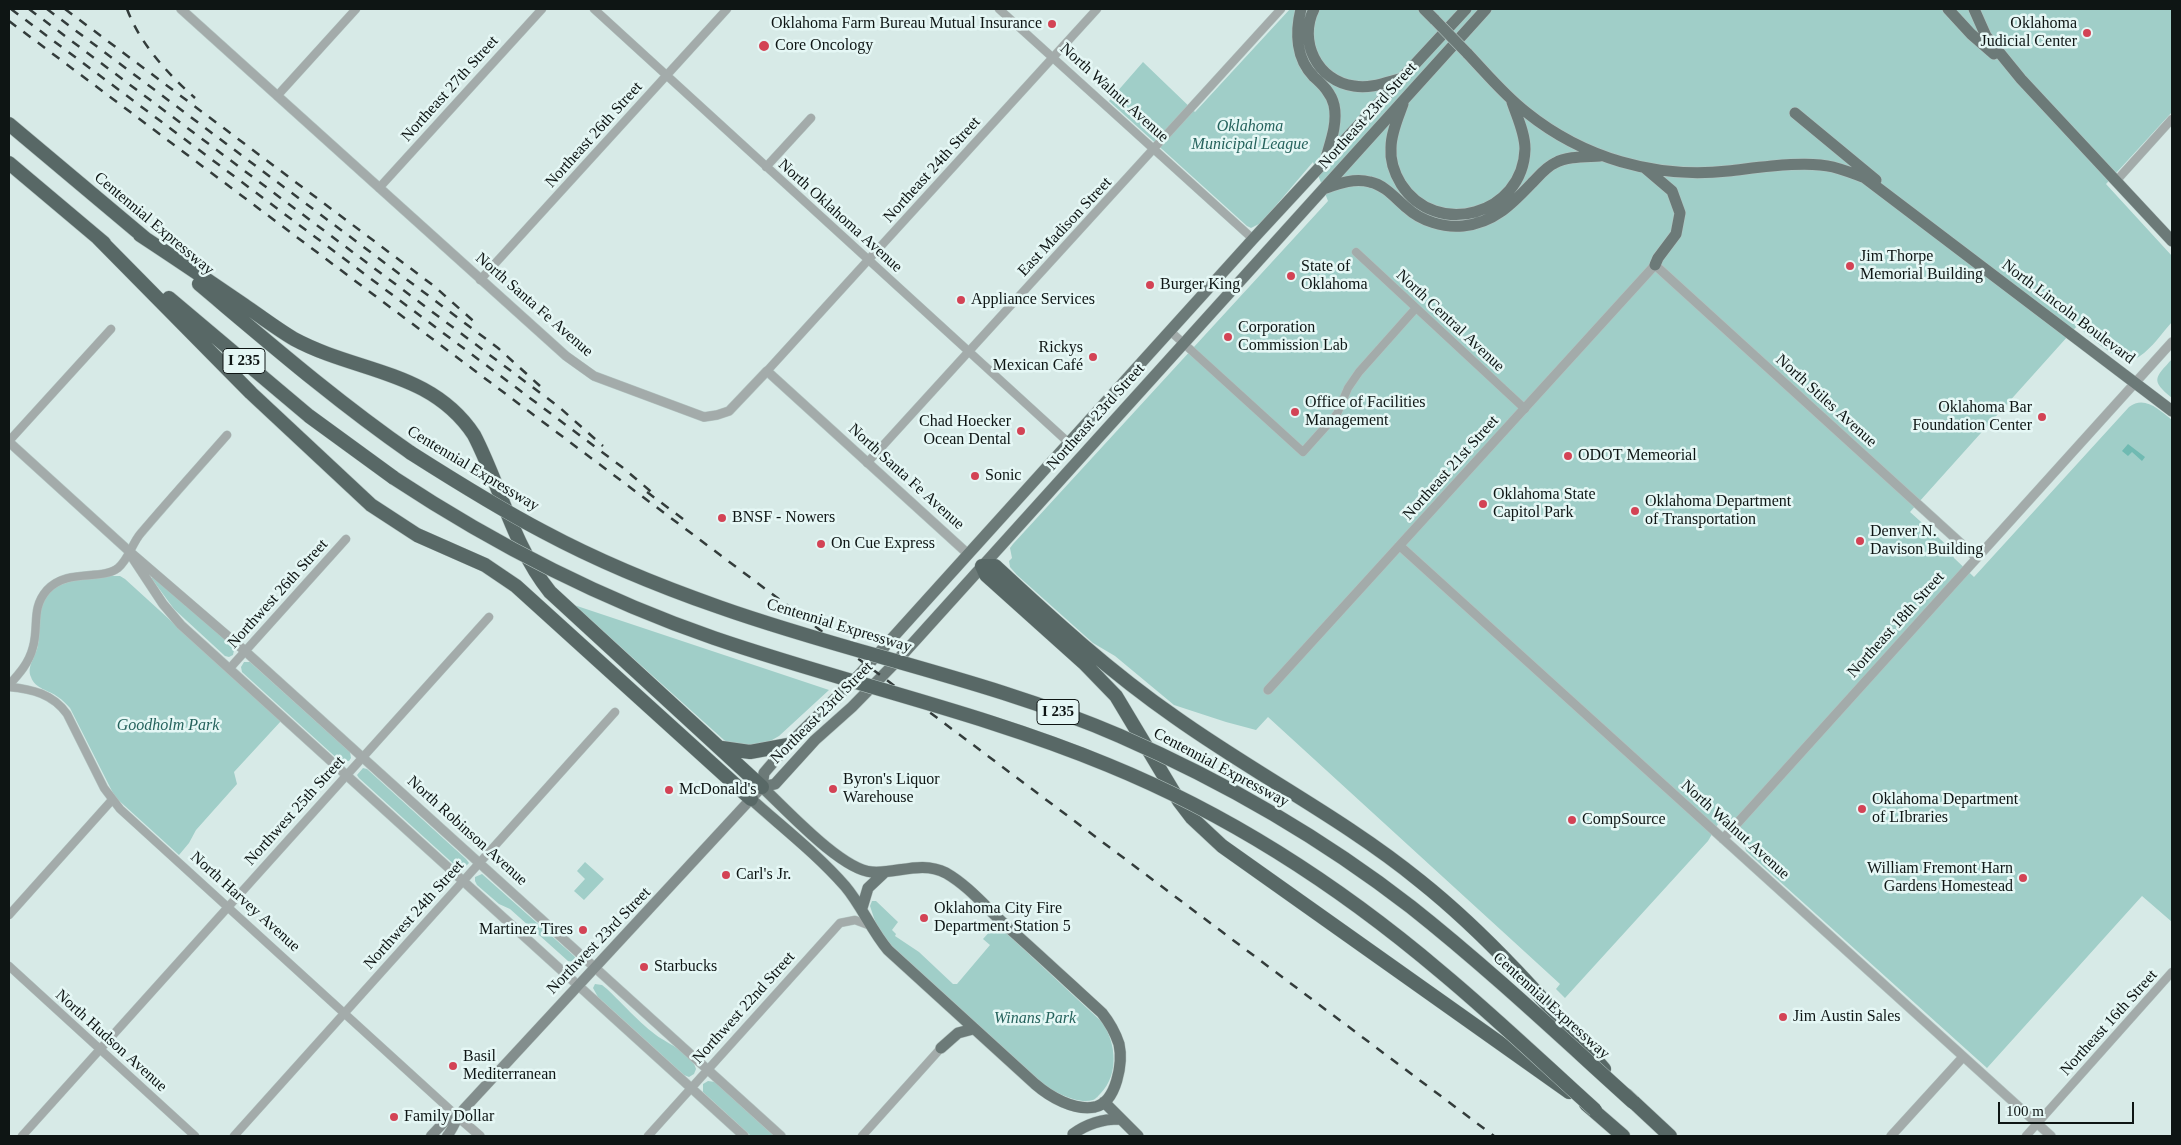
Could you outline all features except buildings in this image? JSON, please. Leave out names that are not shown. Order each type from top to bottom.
[{"type":"highway","name":"Centennial Expressway","points":[[9,124],[361,419],[474,493],[545,533],[619,568],[721,608],[1005,693],[1069,716],[1165,757],[1248,799],[1320,843],[1408,906],[1455,943],[1670,1136]]},
{"type":"highway","name":"I 235","points":[[9,163],[309,416],[394,478],[474,529],[585,586],[651,614],[714,638],[1022,732],[1111,766],[1192,805],[1262,843],[1381,924],[1441,972],[1623,1136]]},
{"type":"highway","points":[[140,235],[293,338],[332,356],[419,385],[449,405],[464,421],[477,440],[516,534],[541,580],[566,608],[762,787]]},
{"type":"highway","points":[[98,238],[251,392],[371,505],[417,535],[476,561],[516,586],[751,798]]},
{"type":"highway","points":[[1595,1110],[1498,1044],[1222,846],[1192,818],[1179,801],[1116,696],[1084,663],[986,574],[982,566],[995,566],[1097,658],[1175,718],[1387,854],[1444,901],[1483,938],[1551,1008],[1633,1102]]},
{"type":"highway","points":[[721,748],[750,752],[788,745]]},
{"type":"main road","points":[[1301,9],[1297,33],[1302,57],[1313,76],[1329,92],[1334,103],[1335,124],[1324,163]]},
{"type":"main road","points":[[1314,9],[1308,29],[1308,43],[1314,58],[1328,75],[1346,84],[1366,87],[1403,78]]},
{"type":"main road","name":"North Lincoln Boulevard","points":[[1424,9],[1512,100],[1550,130],[1580,147],[1602,156],[1645,168],[1689,172],[1814,165],[1832,166],[1866,178],[1903,209],[2172,411]]},
{"type":"main road","name":"Northeast 23rd Street","points":[[1466,9],[1253,239],[858,676],[788,745],[764,774],[762,787],[775,784],[815,740],[852,707],[894,664],[1486,9]]},
{"type":"main road","points":[[1948,9],[1971,34],[2021,78]]},
{"type":"main road","points":[[1974,9],[1986,36],[2021,78],[2172,241]]},
{"type":"main road","points":[[1406,98],[1391,148],[1392,162],[1397,178],[1405,190],[1423,206],[1435,212],[1461,215],[1474,213],[1494,204],[1503,198],[1516,180],[1525,149],[1521,127],[1512,100]]},
{"type":"main road","points":[[1795,113],[1871,174],[1903,209]]},
{"type":"main road","points":[[1324,189],[1354,181],[1370,182],[1386,190],[1408,210],[1419,217],[1440,224],[1463,226],[1485,221],[1506,209],[1554,163],[1571,158],[1602,156]]},
{"type":"main road","points":[[1645,168],[1672,191],[1680,212],[1676,234],[1655,265]]},
{"type":"main road","name":"North Santa Fe Avenue","points":[[968,553],[982,566]]},
{"type":"main road","points":[[751,798],[828,869],[862,908],[871,926],[888,950],[1047,1094],[1084,1108],[1096,1107],[1104,1102],[1118,1079],[1119,1046],[1111,1024],[1102,1013],[957,880],[944,872],[927,868],[913,867],[885,872],[857,869],[843,860],[762,787]]},
{"type":"main road","name":"Northwest 23rd Street","points":[[431,1136],[446,1120],[457,1116],[762,787]]},
{"type":"main road","points":[[862,908],[868,888],[885,872]]},
{"type":"main road","points":[[941,1048],[958,1033],[973,1029]]},
{"type":"main road","points":[[1104,1102],[1138,1136]]},
{"type":"main road","name":"Northwest 23rd Street","points":[[447,1136],[455,1127],[457,1116]]},
{"type":"main road","points":[[1072,1135],[1091,1123],[1106,1119],[1120,1119]]},
{"type":"street","name":"North Santa Fe Avenue","points":[[181,9],[480,280],[586,372],[704,417],[729,411],[766,371],[968,553]]},
{"type":"street","points":[[276,96],[356,9]]},
{"type":"street","name":"Northeast 27th Street","points":[[378,188],[542,9]]},
{"type":"street","name":"North Oklahoma Avenue","points":[[594,9],[1069,443]]},
{"type":"street","name":"Northeast 26th Street","points":[[480,280],[727,9]]},
{"type":"street","name":"North Walnut Avenue","points":[[999,9],[1253,239]]},
{"type":"street","name":"Northeast 24th Street","points":[[766,371],[1097,9]]},
{"type":"street","name":"East Madison Street","points":[[868,464],[1281,9]]},
{"type":"street","points":[[766,168],[811,118]]},
{"type":"street","points":[[2116,180],[2172,119]]},
{"type":"street","name":"North Central Avenue","points":[[1356,252],[1525,409]]},
{"type":"street","name":"Northeast 21st Street","points":[[1268,690],[1655,265]]},
{"type":"street","name":"North Stiles Avenue","points":[[1655,265],[1977,558]]},
{"type":"street","points":[[1170,331],[1303,452],[1337,414],[1348,388],[1358,372],[1416,308]]},
{"type":"street","points":[[9,441],[111,329]]},
{"type":"street","name":"Northeast 18th Street","points":[[1723,839],[2172,342]]},
{"type":"street","points":[[9,686],[30,656],[35,641],[36,609],[48,589],[62,579],[113,570],[120,566],[139,535],[227,436]]},
{"type":"street","name":"North Robinson Avenue","points":[[9,441],[130,552],[246,651],[781,1136]]},
{"type":"street","name":"Northwest 26th Street","points":[[230,668],[346,539]]},
{"type":"street","name":"North Walnut Avenue","points":[[1400,546],[2051,1136]]},
{"type":"street","name":"North Robinson Avenue","points":[[130,552],[163,604],[181,625],[744,1136]]},
{"type":"street","name":"Northwest 25th Street","points":[[22,1136],[489,617]]},
{"type":"street","name":"North Harvey Avenue","points":[[9,686],[38,692],[59,703],[67,714],[104,788],[112,800],[344,1014],[480,1136]]},
{"type":"street","name":"Northwest 24th Street","points":[[234,1136],[615,712]]},
{"type":"street","points":[[9,915],[112,800]]},
{"type":"street","name":"Northwest 22nd Street","points":[[648,1136],[840,923],[855,920],[871,926]]},
{"type":"street","name":"North Hudson Avenue","points":[[9,966],[195,1136]]},
{"type":"street","name":"Northeast 16th Street","points":[[2026,1136],[2172,972]]},
{"type":"street","points":[[862,1136],[941,1048]]},
{"type":"street","points":[[1891,1136],[1963,1057]]},
{"type":"green space","name":"Oklahoma State Capitol Park","points":[[1290,9],[2172,9],[2172,112],[2106,184],[2172,256],[2172,322],[2149,349],[2132,359],[2124,358],[2107,350],[2077,326],[1910,512],[1950,548],[1954,558],[1974,577],[2129,407],[2135,404],[2146,403],[2157,408],[2172,420],[2172,922],[2142,896],[1987,1068],[1746,851],[1743,840],[1721,819],[1708,841],[1565,998],[1556,989],[1560,984],[1268,717],[1256,730],[1174,705],[1115,656],[1093,643],[1017,575],[1010,567],[1009,561],[1012,558],[1010,548],[1013,544],[1328,201],[1313,162],[1261,223],[1251,228],[1109,101],[1143,62],[1195,112]]},
{"type":"green space","points":[[2172,359],[2172,398],[2160,387],[2157,379]]},
{"type":"green space","name":"Goodholm Park","points":[[104,576],[120,576],[125,579],[281,721],[234,772],[237,784],[196,830],[189,843],[179,855],[115,797],[70,708],[60,698],[39,687],[31,677],[30,669],[38,644],[40,611],[45,597],[51,591],[67,582]]},
{"type":"green space","points":[[155,576],[232,646],[234,650],[233,655],[225,656],[174,609],[152,579]]},
{"type":"green space","points":[[574,605],[829,690],[779,736],[765,744],[733,745],[724,740]]},
{"type":"green space","points":[[244,662],[250,662],[350,752],[351,758],[349,761],[341,762],[242,672],[241,667]]},
{"type":"green space","points":[[363,768],[367,769],[469,863],[463,869],[458,868],[359,778],[357,775]]},
{"type":"green space","points":[[585,862],[604,879],[584,900],[574,891],[585,879],[577,871]]},
{"type":"green space","points":[[482,874],[573,955],[575,957],[574,962],[568,961],[510,909],[499,904],[477,885],[475,877]]},
{"type":"green space","name":"Winans Park","points":[[872,901],[876,901],[898,922],[892,930],[896,934],[895,936],[919,952],[953,984],[957,984],[990,945],[983,939],[992,929],[1001,928],[1103,1023],[1111,1040],[1114,1059],[1111,1077],[1101,1093],[1093,1100],[1080,1101],[1041,1084],[888,943],[877,927],[870,906]]},
{"type":"green space","points":[[595,984],[602,985],[607,989],[655,1035],[687,1055],[696,1069],[694,1074],[689,1077],[684,1075],[598,997],[593,988]]},
{"type":"green space","points":[[708,1081],[715,1082],[774,1136],[751,1136],[703,1092],[703,1084]]},
{"type":"shaded area","points":[[2128,444],[2145,457],[2142,461],[2132,452],[2128,456],[2122,451]]},
{"type":"railway","points":[[11,9],[622,467],[655,495]]},
{"type":"railway","points":[[29,9],[559,407],[603,446]]},
{"type":"railway","points":[[47,9],[498,348],[540,386]]},
{"type":"railway","points":[[65,9],[434,286],[479,326]]},
{"type":"railway","points":[[127,9],[139,34],[156,58],[195,98]]},
{"type":"railway","points":[[9,21],[1494,1136]]},
{"type":"railway","points":[[647,492],[683,519]]},
{"type":"place","name":"Oklahoma Farm Bureau Mutual Insurance","points":[[1052,24]]},
{"type":"place","name":"Oklahoma Judicial Center","points":[[2087,33]]},
{"type":"place","name":"Core Oncology","points":[[764,46]]},
{"type":"place","name":"Jim Thorpe Memorial Building","points":[[1850,266]]},
{"type":"place","name":"State of Oklahoma","points":[[1291,276]]},
{"type":"place","name":"Burger King","points":[[1150,285]]},
{"type":"place","name":"Appliance Services","points":[[961,300]]},
{"type":"place","name":"Corporation Commission Lab","points":[[1228,337]]},
{"type":"place","name":"Rickys Mexican Café","points":[[1093,357]]},
{"type":"place","name":"Office of Facilities Management","points":[[1295,412]]},
{"type":"place","name":"Oklahoma Bar Foundation Center","points":[[2042,417]]},
{"type":"place","name":"Chad Hoecker Ocean Dental","points":[[1021,431]]},
{"type":"place","name":"ODOT Memeorial","points":[[1568,456]]},
{"type":"place","name":"Sonic","points":[[975,476]]},
{"type":"place","name":"Oklahoma State Capitol Park","points":[[1483,504]]},
{"type":"place","name":"Oklahoma Department of Transportation","points":[[1635,511]]},
{"type":"place","name":"BNSF - Nowers","points":[[722,518]]},
{"type":"place","name":"Denver N. Davison Building","points":[[1860,541]]},
{"type":"place","name":"On Cue Express","points":[[821,544]]},
{"type":"place","name":"Byron's Liquor Warehouse","points":[[833,789]]},
{"type":"place","name":"McDonald's","points":[[669,790]]},
{"type":"place","name":"Oklahoma Department of LIbraries","points":[[1862,809]]},
{"type":"place","name":"CompSource","points":[[1572,820]]},
{"type":"place","name":"Carl's Jr.","points":[[726,875]]},
{"type":"place","name":"William Fremont Harn Gardens Homestead","points":[[2023,878]]},
{"type":"place","name":"Oklahoma City Fire Department Station 5","points":[[924,918]]},
{"type":"place","name":"Martinez Tires","points":[[583,930]]},
{"type":"place","name":"Starbucks","points":[[644,967]]},
{"type":"place","name":"Jim Austin Sales","points":[[1783,1017]]},
{"type":"place","name":"Basil Mediterranean","points":[[453,1066]]},
{"type":"place","name":"Family Dollar","points":[[394,1117]]},
{"type":"park label","name":"Oklahoma Municipal League","points":[[1250,136]]}]
